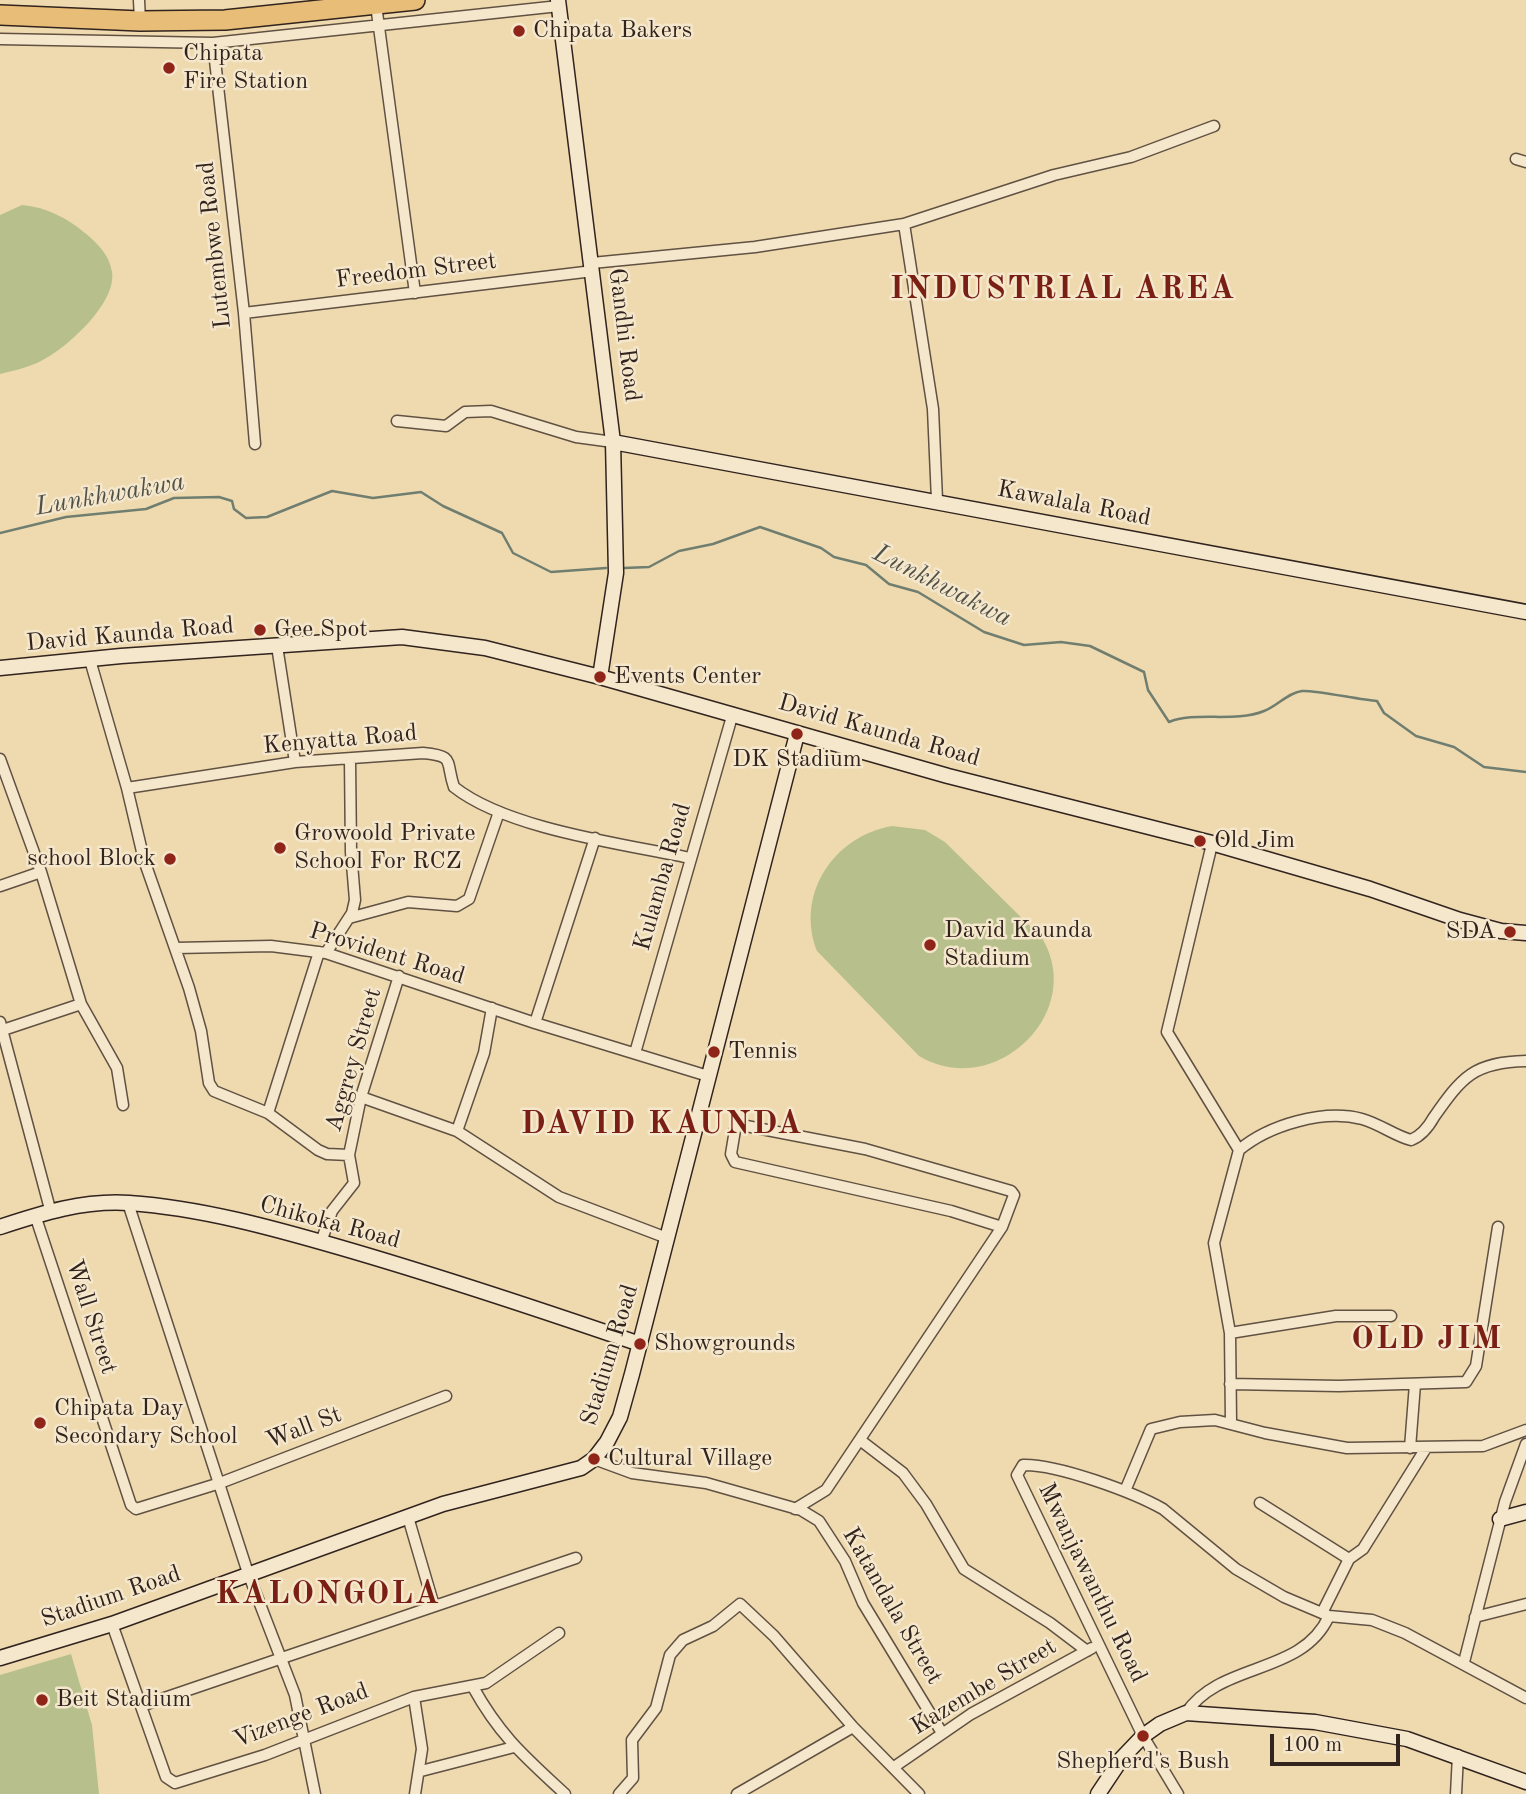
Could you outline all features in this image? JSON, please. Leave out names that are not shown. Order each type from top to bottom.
[{"type":"highway","points":[[0,15],[140,21],[225,20],[295,7],[377,14],[415,0]]},
{"type":"street","points":[[139,0],[140,21]]},
{"type":"street","points":[[0,39],[212,43],[377,14],[558,3]]},
{"type":"street","name":"Gandhi Road","points":[[558,3],[613,442],[616,573],[600,677]]},
{"type":"street","points":[[377,14],[415,293]]},
{"type":"street","name":"Lutembwe Road","points":[[212,43],[244,313],[255,444]]},
{"type":"street","name":"Freedom Street","points":[[244,313],[415,293],[904,224],[1054,175],[1131,157],[1214,126]]},
{"type":"street","points":[[904,224],[933,410],[937,500]]},
{"type":"street","points":[[397,421],[446,426],[465,412],[491,411],[576,437],[613,442]]},
{"type":"street","name":"Kawalala Road","points":[[613,442],[937,500],[1526,612]]},
{"type":"street","name":"David Kaunda Road","points":[[0,668],[402,637],[435,639],[485,648],[600,677],[733,713],[797,734],[1370,888],[1460,920],[1502,931],[1526,933]]},
{"type":"street","points":[[277,646],[295,762]]},
{"type":"street","points":[[90,660],[127,788],[144,860],[176,948],[201,1031],[212,1088],[268,1113],[327,1154],[349,1155]]},
{"type":"street","name":"Kulamba Road","points":[[635,1053],[733,713]]},
{"type":"street","name":"Stadium Road","points":[[0,1658],[112,1624],[408,1517],[479,1494],[558,1476],[594,1459],[620,1417],[797,734]]},
{"type":"street","name":"Kenyatta Road","points":[[127,788],[295,762],[441,754],[449,761],[454,787],[499,812],[595,838],[690,858]]},
{"type":"street","points":[[0,759],[4,787],[41,872],[81,1004],[117,1068],[124,1105]]},
{"type":"street","points":[[268,1113],[323,953],[349,918],[355,900],[351,852],[350,760]]},
{"type":"street","points":[[349,918],[408,902],[457,906],[464,904],[469,899],[499,812]]},
{"type":"street","points":[[535,1023],[595,838]]},
{"type":"street","points":[[1212,844],[1167,1032],[1237,1154],[1214,1243],[1230,1333],[1231,1422]]},
{"type":"street","points":[[0,886],[41,872]]},
{"type":"street","name":"Provident Road","points":[[176,948],[271,946],[323,953],[535,1023],[708,1076]]},
{"type":"street","name":"Aggrey Street","points":[[321,1242],[332,1210],[354,1183],[349,1155],[361,1097],[399,976]]},
{"type":"street","points":[[50,1209],[1,1026],[81,1004]]},
{"type":"street","points":[[457,1131],[484,1053],[492,1008]]},
{"type":"street","points":[[1237,1154],[1284,1126],[1343,1115],[1388,1128],[1411,1140],[1430,1124],[1456,1086],[1469,1073],[1490,1064],[1526,1061]]},
{"type":"street","points":[[361,1097],[457,1131],[559,1197],[667,1238]]},
{"type":"street","points":[[795,1509],[826,1490],[1002,1227],[1015,1200],[1011,1192],[865,1149],[736,1124],[731,1154],[735,1162],[951,1211],[1002,1227]]},
{"type":"street","points":[[128,1203],[248,1573],[295,1695],[315,1794]]},
{"type":"street","name":"Chikoka Road","points":[[0,1227],[50,1209],[128,1203],[192,1212],[321,1242],[495,1294],[640,1344]]},
{"type":"street","name":"Wall Street","points":[[35,1215],[131,1505],[136,1509]]},
{"type":"street","points":[[1230,1384],[1460,1384],[1472,1376],[1484,1327],[1498,1227]]},
{"type":"street","points":[[1230,1333],[1336,1316],[1391,1316]]},
{"type":"street","points":[[1410,1448],[1415,1384]]},
{"type":"street","name":"Wall St","points":[[136,1509],[220,1483],[446,1396]]},
{"type":"street","points":[[1125,1491],[1151,1429],[1181,1422],[1231,1422],[1265,1433],[1347,1448],[1483,1446],[1526,1430]]},
{"type":"street","points":[[860,1440],[903,1473],[926,1504],[964,1569],[1050,1623],[1087,1651]]},
{"type":"street","points":[[1464,1662],[1500,1519],[1526,1444]]},
{"type":"street","points":[[1098,1794],[1122,1758],[1143,1736],[1160,1724],[1186,1713],[1203,1694],[1297,1653],[1318,1634],[1349,1559],[1363,1549],[1426,1448]]},
{"type":"street","name":"Katandala Street","points":[[594,1459],[632,1473],[706,1483],[795,1509],[819,1521],[845,1561],[863,1603],[942,1733]]},
{"type":"street","name":"Mwanjawanthu Road","points":[[1178,1794],[1143,1736],[1098,1645],[1017,1471],[1023,1465],[1035,1465],[1125,1491],[1163,1509],[1236,1570],[1325,1615],[1372,1620],[1464,1662],[1526,1698]]},
{"type":"street","points":[[1260,1503],[1349,1559]]},
{"type":"street","points":[[1500,1519],[1526,1511]]},
{"type":"street","points":[[408,1517],[433,1606]]},
{"type":"street","points":[[141,1706],[576,1558]]},
{"type":"street","points":[[619,1794],[633,1777],[632,1740],[656,1708],[670,1656],[683,1640],[713,1626],[740,1604],[774,1636],[853,1727],[919,1794]]},
{"type":"street","points":[[1475,1617],[1526,1604]]},
{"type":"street","name":"Vizenge Road","points":[[112,1624],[166,1777],[175,1783],[265,1755],[414,1697],[473,1687],[498,1677],[559,1633]]},
{"type":"street","name":"Kazembe Street","points":[[894,1767],[942,1733],[1098,1645]]},
{"type":"street","points":[[473,1687],[492,1722],[514,1747],[565,1794]]},
{"type":"street","points":[[414,1697],[422,1749],[421,1771],[415,1794]]},
{"type":"street","points":[[1186,1713],[1315,1722],[1407,1738],[1526,1782]]},
{"type":"street","points":[[737,1794],[853,1727]]},
{"type":"street","points":[[421,1771],[514,1747]]},
{"type":"street","points":[[1456,1794],[1458,1755]]},
{"type":"green space","points":[[22,205],[56,214],[90,237],[108,260],[112,272],[111,284],[98,311],[76,336],[36,363],[0,374],[0,215]]},
{"type":"green space","name":"David Kaunda Stadium","points":[[892,826],[925,830],[945,842],[1042,938],[1053,966],[1052,994],[1043,1020],[1026,1042],[1003,1058],[976,1067],[948,1067],[919,1056],[817,951],[811,909],[824,871],[837,855],[853,842],[871,832]]},
{"type":"green space","name":"Beit Stadium","points":[[71,1654],[92,1725],[99,1794],[0,1794],[0,1675]]},
{"type":"waterway","name":"Lunkhwakwa","points":[[0,533],[66,517],[146,509],[174,498],[219,497],[232,501],[234,509],[246,518],[267,517],[332,491],[373,498],[421,492],[443,506],[502,533],[513,553],[551,572],[606,568]]},
{"type":"waterway","name":"Lunkhwakwa","points":[[624,568],[649,567],[679,551],[713,544],[760,527],[821,548],[834,557],[866,565],[889,584],[918,592],[984,632],[1024,645],[1061,642],[1090,646],[1144,672],[1148,690],[1169,722],[1191,717],[1253,714],[1269,709],[1297,692],[1317,692],[1377,701],[1384,713],[1416,736],[1454,747],[1484,767],[1526,772]]},
{"type":"place","name":"Chipata Bakers","points":[[519,31]]},
{"type":"place","name":"Chipata Fire Station","points":[[169,68]]},
{"type":"place","name":"Gee Spot","points":[[260,630]]},
{"type":"place","name":"Events Center","points":[[600,677]]},
{"type":"place","name":"DK Stadium","points":[[797,734]]},
{"type":"place","name":"Old Jim","points":[[1200,841]]},
{"type":"place","name":"Growoold Private School For RCZ","points":[[280,848]]},
{"type":"place","name":"school Block","points":[[170,859]]},
{"type":"place","name":"SDA","points":[[1510,932]]},
{"type":"place","name":"David Kaunda Stadium","points":[[930,945]]},
{"type":"place","name":"Tennis","points":[[714,1052]]},
{"type":"place","name":"Showgrounds","points":[[640,1344]]},
{"type":"place","name":"Chipata Day Secondary School","points":[[40,1423]]},
{"type":"place","name":"Cultural Village","points":[[594,1459]]},
{"type":"place","name":"Beit Stadium","points":[[42,1700]]},
{"type":"place","name":"Shepherd's Bush","points":[[1143,1736]]},
{"type":"district","name":"INDUSTRIAL AREA","points":[[1063,290]]},
{"type":"district","name":"DAVID KAUNDA","points":[[662,1125]]},
{"type":"district","name":"OLD JIM","points":[[1427,1340]]},
{"type":"district","name":"KALONGOLA","points":[[328,1595]]}]
